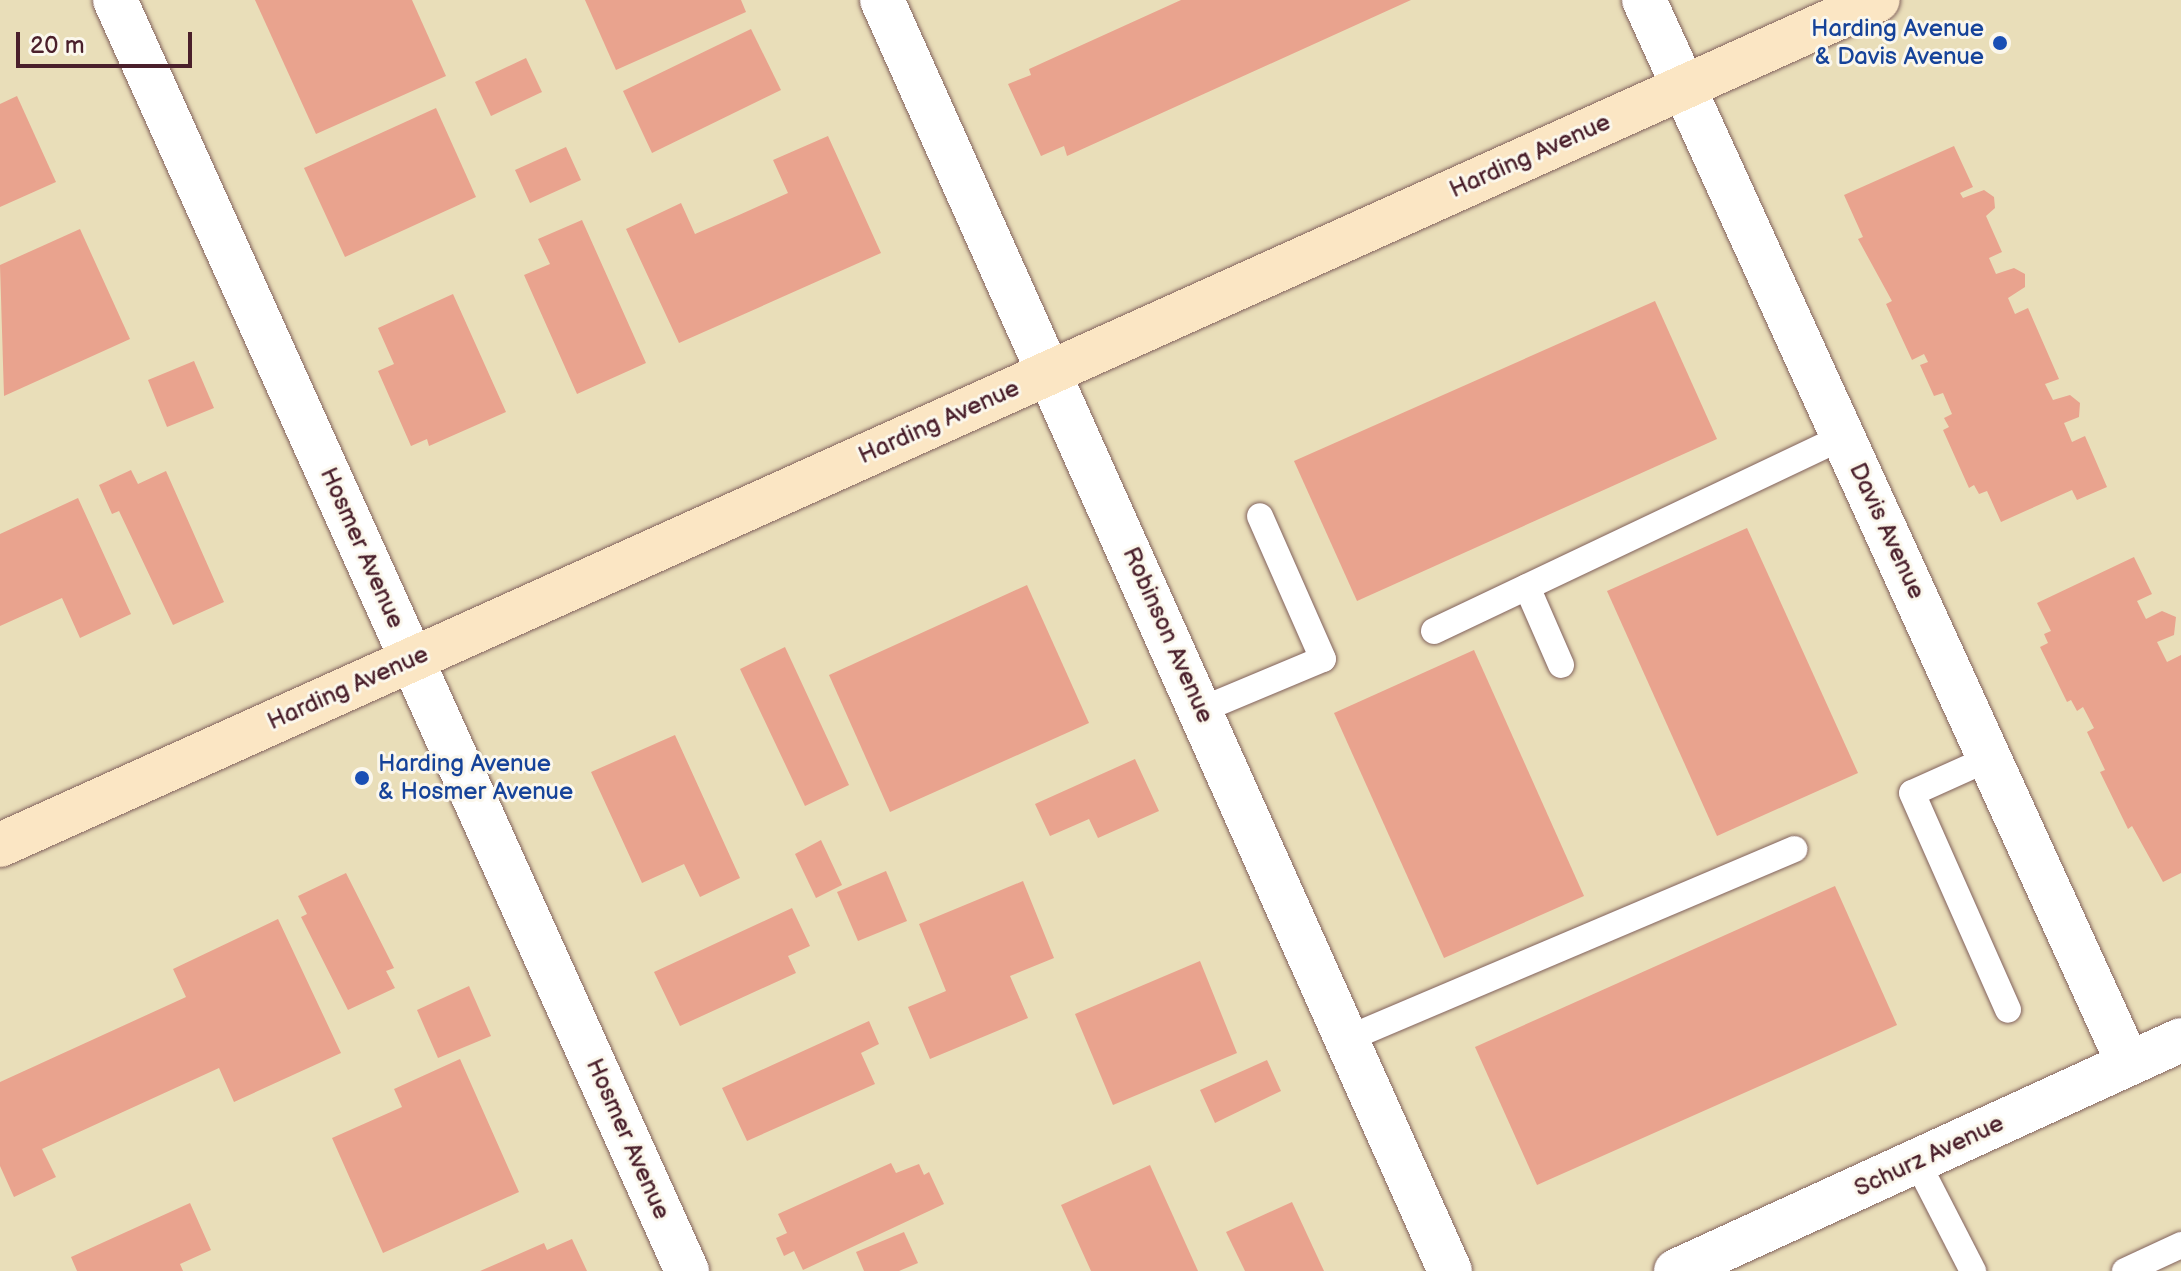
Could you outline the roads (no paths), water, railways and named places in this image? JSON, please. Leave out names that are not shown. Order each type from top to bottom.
[{"type":"street","name":"Hosmer Avenue","points":[[115,0],[687,1271]]},
{"type":"street","name":"Robinson Avenue","points":[[882,0],[1450,1271]]},
{"type":"street","name":"Davis Avenue","points":[[1644,0],[2128,1063]]},
{"type":"street","name":"Harding Avenue","points":[[0,845],[1878,0]]},
{"type":"street","name":"Schurz Avenue","points":[[1676,1271],[2181,1040]]},
{"type":"lane","points":[[1434,631],[1843,437]]},
{"type":"lane","points":[[1201,710],[1323,659],[1260,516]]},
{"type":"lane","points":[[1527,587],[1561,665]]},
{"type":"lane","points":[[1990,758],[1912,793],[2008,1010]]},
{"type":"lane","points":[[1347,1039],[1794,849]]},
{"type":"lane","points":[[1917,1162],[1973,1271]]},
{"type":"lane","points":[[2125,1271],[2181,1245]]},
{"type":"place","name":"Harding Avenue & Davis Avenue","points":[[2000,43]]},
{"type":"place","name":"Harding Avenue & Hosmer Avenue","points":[[362,778]]}]
